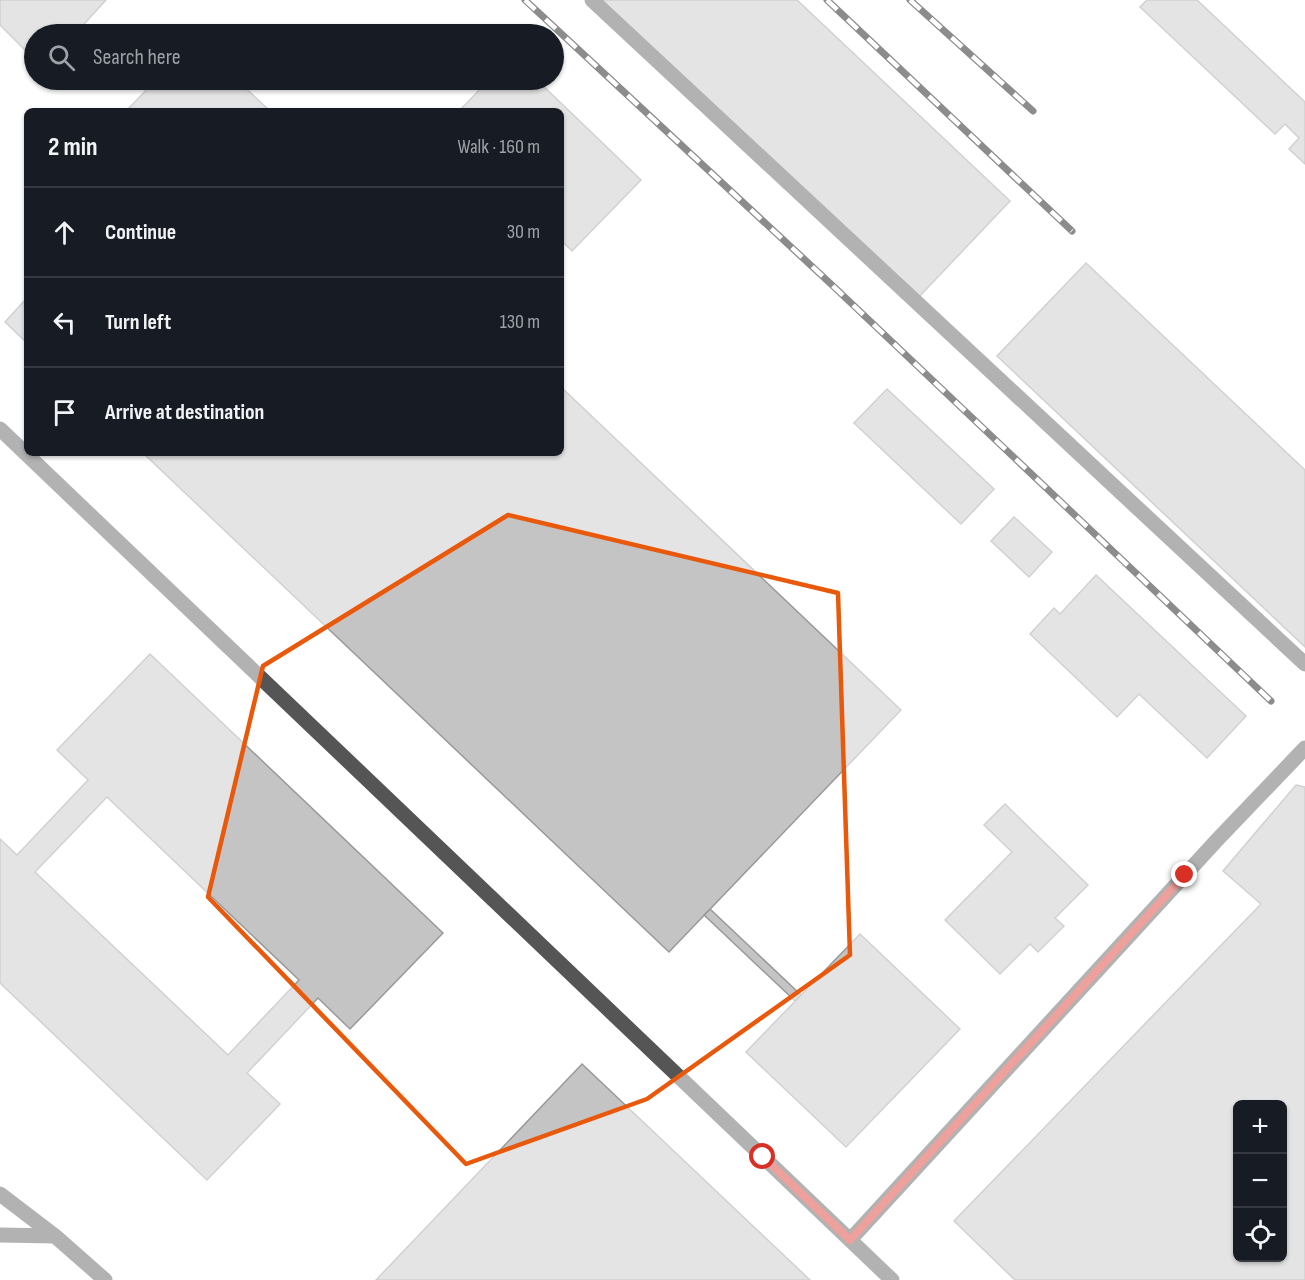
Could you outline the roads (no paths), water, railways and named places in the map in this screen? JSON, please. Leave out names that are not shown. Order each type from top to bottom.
[{"type":"street","points":[[592,0],[1305,664]]},
{"type":"street","points":[[0,429],[24,452]]},
{"type":"street","points":[[28,456],[892,1280]]},
{"type":"street","points":[[850,1240],[1216,840],[1304,752]]},
{"type":"street","points":[[0,1194],[55,1236],[105,1280]]},
{"type":"street","points":[[0,1235],[55,1236]]},
{"type":"railway","points":[[525,0],[551,24]]},
{"type":"railway","points":[[827,0],[1072,231]]},
{"type":"railway","points":[[910,0],[1033,111]]},
{"type":"railway","points":[[564,36],[832,285],[1271,701]]}]
